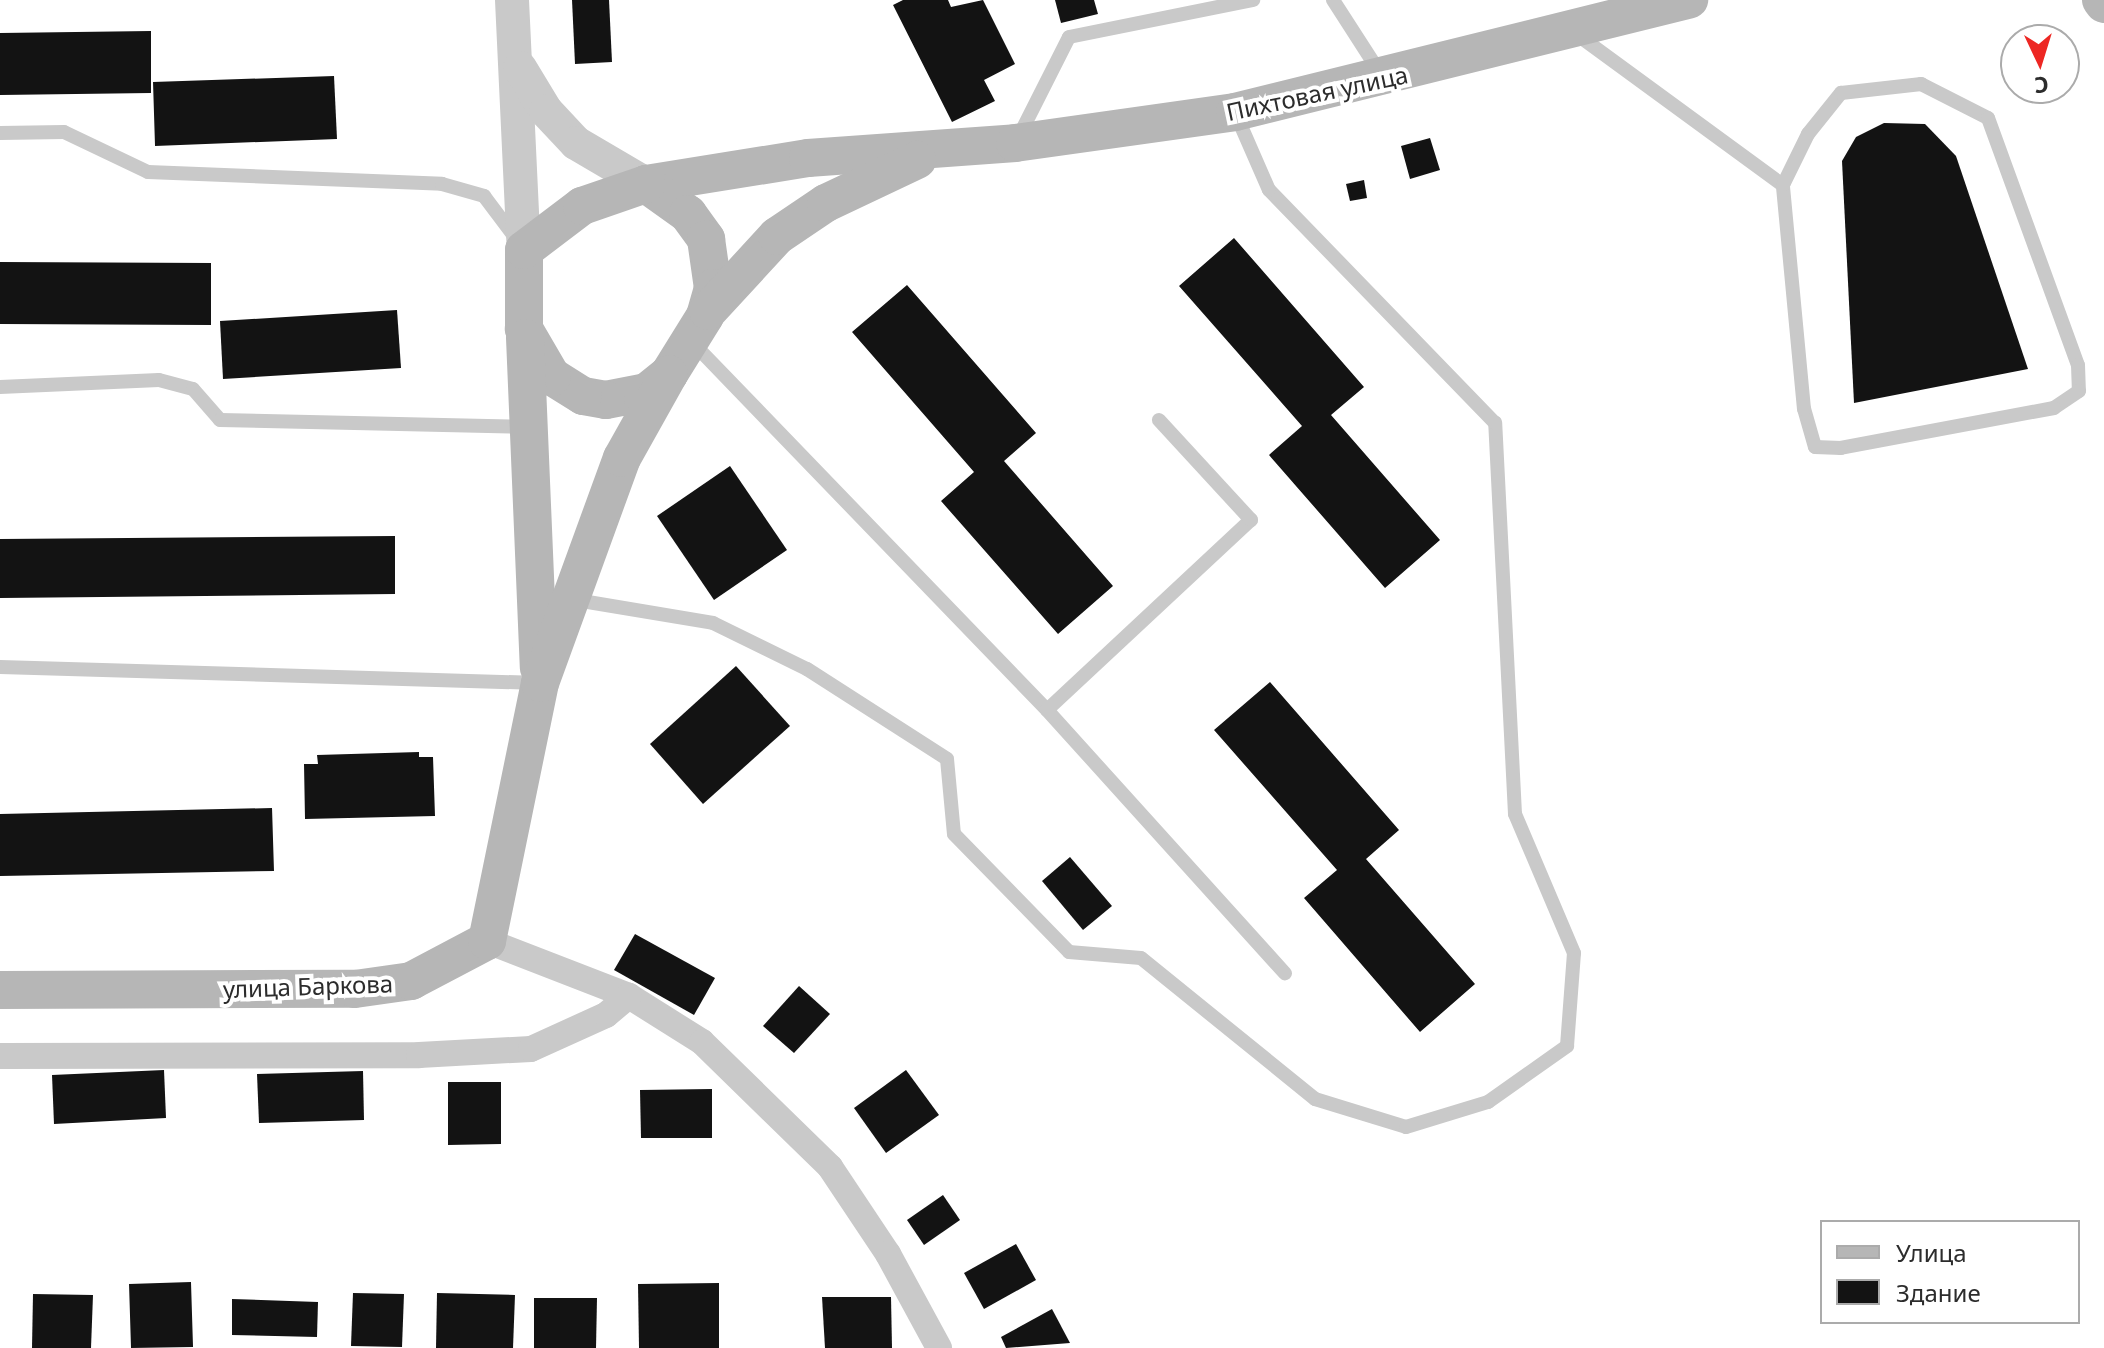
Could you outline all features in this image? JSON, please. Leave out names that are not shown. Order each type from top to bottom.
[{"type":"main road","name":"Пихтовая улица","points":[[646,184],[808,158],[938,151],[1015,143],[1235,112],[1385,80],[1689,0]]},
{"type":"main road","name":"Пихтовая улица","points":[[697,328],[777,236],[826,203],[938,151]]},
{"type":"main road","points":[[487,941],[540,683],[622,458],[697,328],[714,273],[706,239],[688,214],[646,184],[582,206],[546,228],[524,250],[524,329],[540,683]]},
{"type":"main road","points":[[524,329],[552,377],[583,396],[629,399],[669,374]]},
{"type":"main road","name":"улица Баркова","points":[[0,990],[355,989],[411,981],[487,941]]},
{"type":"street","points":[[512,0],[524,250]]},
{"type":"street","points":[[517,60],[546,111],[576,143],[646,184]]},
{"type":"street","points":[[487,941],[629,996],[702,1042],[830,1167],[888,1254],[939,1348]]},
{"type":"street","points":[[0,1056],[419,1055],[531,1049],[606,1015],[629,996]]},
{"type":"lane","points":[[1015,143],[1069,37],[1253,0]]},
{"type":"lane","points":[[1333,0],[1385,80]]},
{"type":"lane","points":[[1571,30],[1783,185],[1804,409],[1815,447],[1841,448],[2054,408],[2079,391],[2078,365],[1988,118],[1921,84],[1841,93],[1808,134],[1783,185]]},
{"type":"lane","points":[[570,599],[713,623],[807,669],[947,759],[954,834],[1069,952],[1141,958],[1315,1099],[1406,1127],[1488,1102],[1567,1046],[1574,953],[1515,814],[1495,423],[1269,190],[1235,112]]},
{"type":"lane","points":[[0,133],[64,132],[148,172],[442,184],[484,196],[524,250]]},
{"type":"lane","points":[[697,328],[1285,973]]},
{"type":"lane","points":[[0,387],[159,380],[193,389],[220,420],[529,427]]},
{"type":"lane","points":[[1047,710],[1251,520],[1159,420]]},
{"type":"lane","points":[[0,667],[540,683]]},
{"type":"building","points":[[572,0],[609,0],[612,62],[575,64]]},
{"type":"building","points":[[903,0],[948,0],[951,7],[983,0],[1015,64],[984,80],[995,101],[952,122],[893,5]]},
{"type":"building","points":[[1055,0],[1094,0],[1098,14],[1061,23]]},
{"type":"building","points":[[151,31],[151,93],[0,95],[0,33]]},
{"type":"building","points":[[334,76],[337,139],[155,146],[153,82]]},
{"type":"building","points":[[1884,123],[1925,124],[1956,156],[2028,369],[1854,403],[1842,161],[1856,137]]},
{"type":"building","points":[[1430,138],[1440,170],[1410,179],[1401,146]]},
{"type":"building","points":[[1364,180],[1367,198],[1350,201],[1346,184]]},
{"type":"building","points":[[1234,238],[1364,387],[1331,415],[1440,540],[1385,588],[1269,455],[1302,426],[1179,286]]},
{"type":"building","points":[[0,262],[211,263],[211,325],[0,324]]},
{"type":"building","points":[[907,285],[1036,433],[1004,461],[1113,586],[1058,634],[941,501],[974,472],[852,332]]},
{"type":"building","points":[[397,310],[401,368],[223,379],[220,321]]},
{"type":"building","points":[[730,466],[787,550],[714,600],[657,516]]},
{"type":"building","points":[[395,536],[395,594],[0,598],[0,539]]},
{"type":"building","points":[[736,666],[790,726],[703,804],[650,744]]},
{"type":"building","points":[[1270,682],[1399,830],[1366,859],[1475,984],[1420,1032],[1304,898],[1337,870],[1214,730]]},
{"type":"building","points":[[419,752],[419,757],[433,757],[435,816],[305,819],[304,764],[318,764],[317,755]]},
{"type":"building","points":[[272,808],[274,871],[0,876],[0,814]]},
{"type":"building","points":[[1070,857],[1112,906],[1083,930],[1042,881]]},
{"type":"building","points":[[635,934],[715,978],[694,1015],[614,970]]},
{"type":"building","points":[[799,986],[830,1014],[794,1053],[763,1026]]},
{"type":"building","points":[[164,1070],[166,1118],[54,1124],[52,1075]]},
{"type":"building","points":[[906,1070],[939,1115],[886,1153],[854,1108]]},
{"type":"building","points":[[363,1071],[364,1120],[259,1123],[257,1074]]},
{"type":"building","points":[[448,1082],[501,1082],[501,1144],[448,1145]]},
{"type":"building","points":[[712,1089],[712,1138],[641,1138],[640,1090]]},
{"type":"building","points":[[943,1195],[960,1220],[924,1245],[907,1220]]},
{"type":"building","points":[[1016,1244],[1036,1280],[984,1309],[964,1273]]},
{"type":"building","points":[[191,1282],[193,1347],[131,1348],[129,1284]]},
{"type":"building","points":[[719,1283],[719,1348],[639,1348],[638,1284]]},
{"type":"building","points":[[353,1293],[404,1294],[402,1347],[351,1346]]},
{"type":"building","points":[[437,1293],[515,1295],[513,1348],[436,1348]]},
{"type":"building","points":[[33,1294],[93,1295],[91,1348],[32,1348]]},
{"type":"building","points":[[822,1297],[891,1297],[892,1348],[825,1348]]},
{"type":"building","points":[[534,1298],[597,1298],[596,1348],[534,1348]]},
{"type":"building","points":[[232,1299],[318,1302],[317,1337],[232,1335]]},
{"type":"building","points":[[1052,1309],[1070,1343],[1006,1348],[1001,1337]]}]
